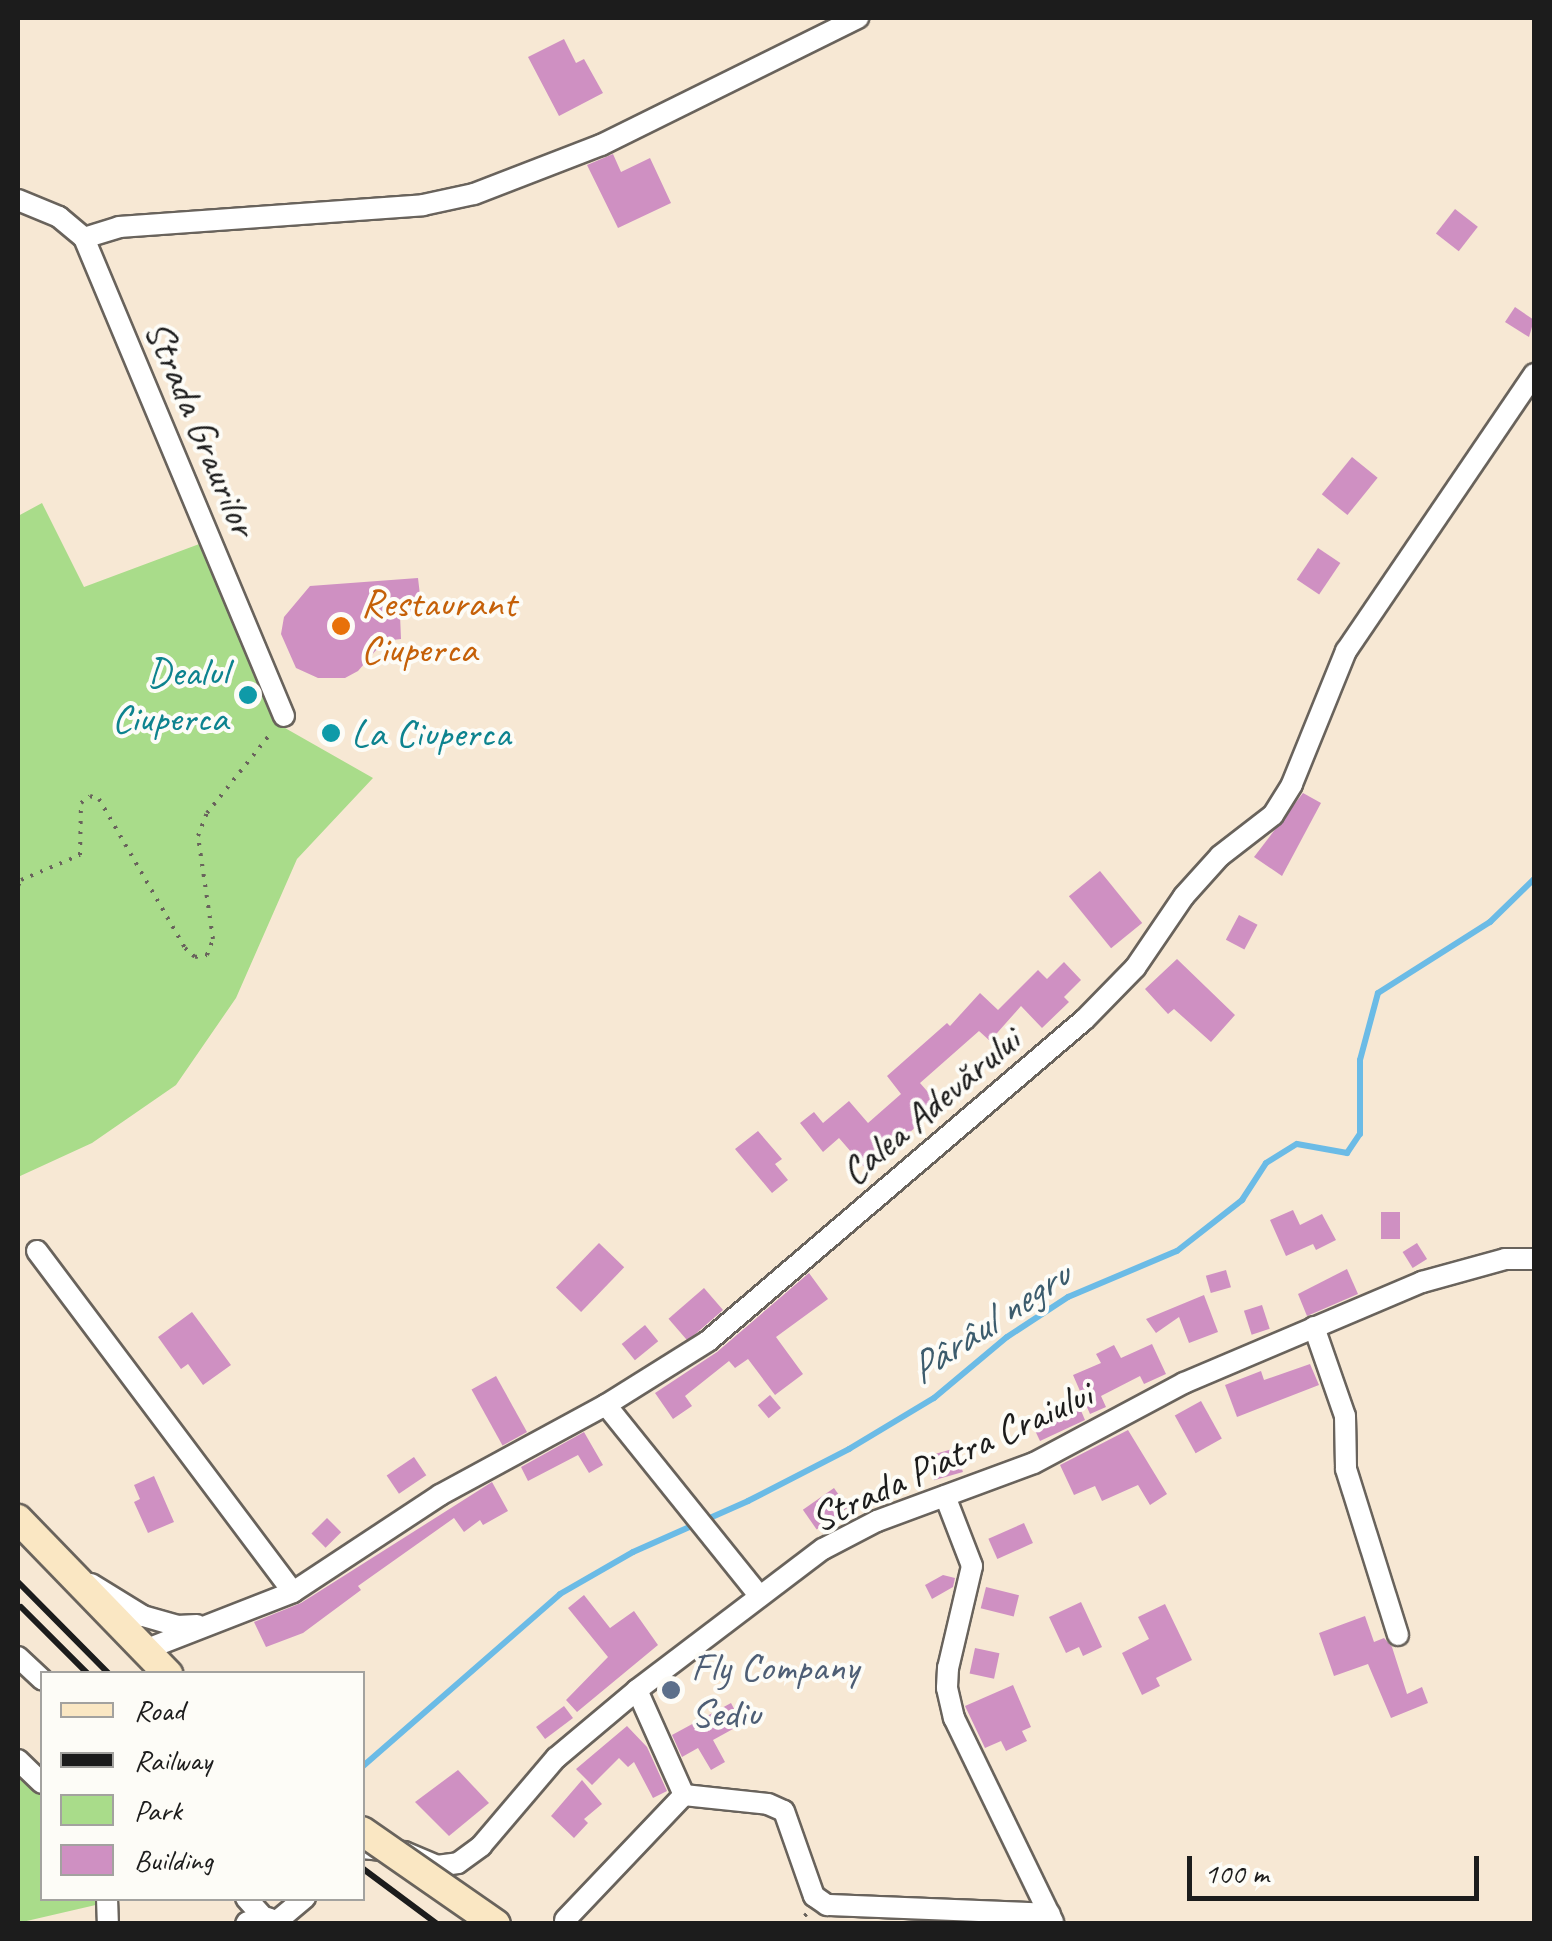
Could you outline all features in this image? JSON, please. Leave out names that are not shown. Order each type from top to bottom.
[{"type":"main road","points":[[18,1518],[165,1671]]},
{"type":"main road","points":[[365,1833],[496,1924]]},
{"type":"street","points":[[18,200],[58,218],[84,238],[120,227],[422,205],[474,194],[601,145],[858,18]]},
{"type":"street","name":"Strada Graurilor","points":[[84,238],[284,716]]},
{"type":"street","name":"Calea Adevărului","points":[[142,1651],[293,1592],[440,1495],[606,1405],[708,1341],[1084,1020],[1135,968],[1184,896],[1208,870],[1273,815],[1292,784],[1346,650],[1534,374]]},
{"type":"street","points":[[36,1251],[293,1592]]},
{"type":"street","name":"Strada Piatra Craiului","points":[[365,1848],[404,1852],[437,1866],[458,1863],[481,1846],[556,1758],[637,1690],[823,1549],[877,1521],[1034,1463],[1184,1383],[1422,1282],[1505,1259],[1534,1259]]},
{"type":"street","points":[[1314,1327],[1345,1416],[1346,1469],[1398,1635]]},
{"type":"street","points":[[606,1405],[759,1595]]},
{"type":"street","points":[[684,1795],[768,1804],[784,1811],[810,1888],[819,1901],[838,1906],[1052,1919],[954,1718],[946,1688],[972,1566],[946,1496]]},
{"type":"street","points":[[70,1572],[143,1616],[177,1626],[208,1625]]},
{"type":"street","points":[[18,1658],[40,1677]]},
{"type":"street","points":[[637,1690],[684,1795]]},
{"type":"street","points":[[18,1760],[40,1781]]},
{"type":"street","points":[[565,1920],[684,1795]]},
{"type":"street","points":[[249,1901],[273,1922],[303,1901]]},
{"type":"path","points":[[18,886],[21,880],[80,855],[82,803],[90,796],[99,800],[185,948],[196,957],[208,955],[214,939],[198,836],[208,813],[284,716]]},
{"type":"green space","points":[[42,503],[84,587],[210,540],[278,724],[373,778],[297,859],[236,998],[176,1085],[92,1143],[18,1177],[18,516]]},
{"type":"green space","points":[[18,1774],[40,1794],[40,1901],[100,1904],[18,1923]]},
{"type":"building","points":[[564,39],[576,63],[584,59],[603,93],[559,116],[528,57]]},
{"type":"building","points":[[613,154],[621,172],[650,158],[671,203],[618,228],[587,165]]},
{"type":"building","points":[[1455,209],[1478,227],[1459,251],[1436,233]]},
{"type":"building","points":[[1515,307],[1534,320],[1529,337],[1505,322]]},
{"type":"building","points":[[1352,457],[1378,478],[1347,515],[1322,494]]},
{"type":"building","points":[[1318,548],[1340,563],[1319,595],[1297,580]]},
{"type":"building","name":"Restaurant Ciuperca","points":[[418,578],[422,612],[400,615],[401,639],[384,641],[358,671],[345,678],[318,678],[296,668],[281,634],[284,617],[310,586]]},
{"type":"building","points":[[1303,793],[1321,803],[1282,876],[1254,857]]},
{"type":"building","points":[[1100,871],[1142,923],[1111,948],[1069,896]]},
{"type":"building","points":[[1239,915],[1258,925],[1244,950],[1226,940]]},
{"type":"building","points":[[1177,959],[1235,1015],[1211,1042],[1174,1009],[1168,1014],[1145,989]]},
{"type":"building","points":[[1064,962],[1081,980],[1064,997],[1069,1002],[1042,1028],[1021,1006],[990,1041],[979,1031],[920,1083],[941,1107],[865,1168],[839,1138],[823,1152],[800,1123],[814,1112],[823,1123],[849,1101],[868,1123],[901,1094],[887,1076],[947,1023],[950,1026],[980,993],[998,1010],[1038,970],[1047,979]]},
{"type":"building","points":[[758,1131],[782,1159],[775,1164],[788,1180],[772,1193],[735,1149]]},
{"type":"building","points":[[1293,1210],[1300,1225],[1322,1214],[1336,1240],[1316,1250],[1313,1244],[1286,1256],[1270,1220]]},
{"type":"building","points":[[1381,1212],[1400,1212],[1400,1239],[1381,1239]]},
{"type":"building","points":[[599,1243],[624,1267],[581,1312],[556,1288]]},
{"type":"building","points":[[1417,1243],[1427,1259],[1413,1268],[1403,1252]]},
{"type":"building","points":[[1347,1269],[1358,1294],[1307,1316],[1298,1294]]},
{"type":"building","points":[[1226,1270],[1231,1287],[1211,1293],[1206,1276]]},
{"type":"building","points":[[809,1273],[828,1299],[776,1337],[803,1374],[775,1395],[748,1359],[735,1368],[729,1361],[685,1396],[692,1406],[673,1419],[655,1393],[717,1352]]},
{"type":"building","points":[[704,1288],[723,1310],[688,1341],[669,1319]]},
{"type":"building","points":[[1204,1295],[1218,1332],[1189,1343],[1179,1317],[1156,1333],[1146,1319]]},
{"type":"building","points":[[1262,1305],[1270,1329],[1252,1335],[1244,1311]]},
{"type":"building","points":[[192,1312],[231,1365],[203,1385],[188,1364],[181,1369],[158,1337]]},
{"type":"building","points":[[645,1325],[658,1341],[635,1360],[622,1344]]},
{"type":"building","points":[[1152,1344],[1166,1374],[1144,1384],[1140,1376],[1101,1396],[1106,1407],[1090,1414],[1073,1375],[1101,1363],[1096,1354],[1114,1345],[1121,1358]]},
{"type":"building","points":[[1310,1364],[1319,1385],[1237,1417],[1225,1385],[1261,1371],[1264,1380]]},
{"type":"building","points":[[496,1376],[527,1432],[503,1446],[472,1390]]},
{"type":"building","points":[[770,1395],[781,1408],[769,1418],[758,1405]]},
{"type":"building","points":[[1201,1401],[1222,1439],[1196,1453],[1175,1416]]},
{"type":"building","points":[[1079,1406],[1085,1420],[1040,1441],[1032,1424]]},
{"type":"building","points":[[1128,1430],[1167,1494],[1150,1505],[1138,1485],[1102,1501],[1095,1486],[1074,1495],[1060,1465]]},
{"type":"building","points":[[584,1432],[603,1465],[589,1473],[578,1455],[528,1481],[521,1467]]},
{"type":"building","points":[[956,1448],[963,1472],[934,1480],[927,1456]]},
{"type":"building","points":[[414,1457],[426,1475],[399,1494],[387,1475]]},
{"type":"building","points":[[154,1476],[174,1522],[148,1533],[134,1502],[140,1499],[134,1485]]},
{"type":"building","points":[[492,1482],[508,1511],[483,1525],[480,1520],[464,1532],[454,1518],[358,1586],[361,1590],[303,1633],[266,1647],[254,1622],[301,1603]]},
{"type":"building","points":[[834,1488],[848,1508],[817,1529],[803,1510]]},
{"type":"building","points":[[327,1518],[341,1532],[326,1548],[311,1534]]},
{"type":"building","points":[[1024,1523],[1033,1543],[997,1559],[988,1539]]},
{"type":"building","points":[[943,1575],[955,1578],[953,1587],[932,1599],[925,1585]]},
{"type":"building","points":[[986,1587],[1019,1595],[1014,1617],[981,1608]]},
{"type":"building","points":[[584,1595],[610,1628],[634,1611],[658,1645],[577,1712],[566,1700],[608,1657],[568,1608]]},
{"type":"building","points":[[1081,1602],[1102,1647],[1083,1656],[1079,1647],[1066,1653],[1049,1617]]},
{"type":"building","points":[[1165,1604],[1192,1660],[1156,1678],[1160,1686],[1142,1695],[1122,1653],[1149,1639],[1138,1617]]},
{"type":"building","points":[[1365,1616],[1374,1642],[1384,1638],[1392,1647],[1407,1694],[1422,1687],[1428,1703],[1391,1718],[1368,1664],[1334,1676],[1319,1633]]},
{"type":"building","points":[[975,1648],[999,1653],[994,1679],[970,1673]]},
{"type":"building","points":[[1013,1685],[1031,1727],[1022,1731],[1027,1741],[1006,1751],[1001,1741],[985,1748],[965,1706]]},
{"type":"building","points":[[731,1703],[742,1724],[713,1740],[725,1762],[711,1770],[698,1748],[682,1757],[672,1735]]},
{"type":"building","points":[[564,1706],[573,1718],[545,1739],[536,1727]]},
{"type":"building","points":[[627,1726],[647,1747],[667,1791],[653,1798],[634,1762],[628,1767],[619,1758],[592,1785],[576,1769]]},
{"type":"building","points":[[458,1770],[489,1803],[449,1836],[415,1802]]},
{"type":"building","points":[[582,1780],[602,1804],[584,1819],[588,1823],[574,1838],[551,1816]]},
{"type":"waterway","name":"Pârâul negru","points":[[365,1764],[560,1594],[633,1552],[748,1501],[849,1449],[934,1398],[1007,1337],[1068,1297],[1177,1251],[1242,1200],[1266,1163],[1297,1144],[1347,1153],[1360,1134],[1360,1060],[1378,993],[1490,922],[1534,879]]},
{"type":"railway","points":[[18,1582],[106,1671]]},
{"type":"railway","points":[[21,1607],[85,1671]]},
{"type":"railway","points":[[365,1870],[437,1924]]},
{"type":"place","name":"Restaurant Ciuperca","points":[[341,626]]},
{"type":"place","name":"Dealul Ciuperca","points":[[248,695]]},
{"type":"place","name":"La Ciuperca","points":[[331,733]]},
{"type":"place","name":"Fly Company Sediu","points":[[671,1690]]}]
